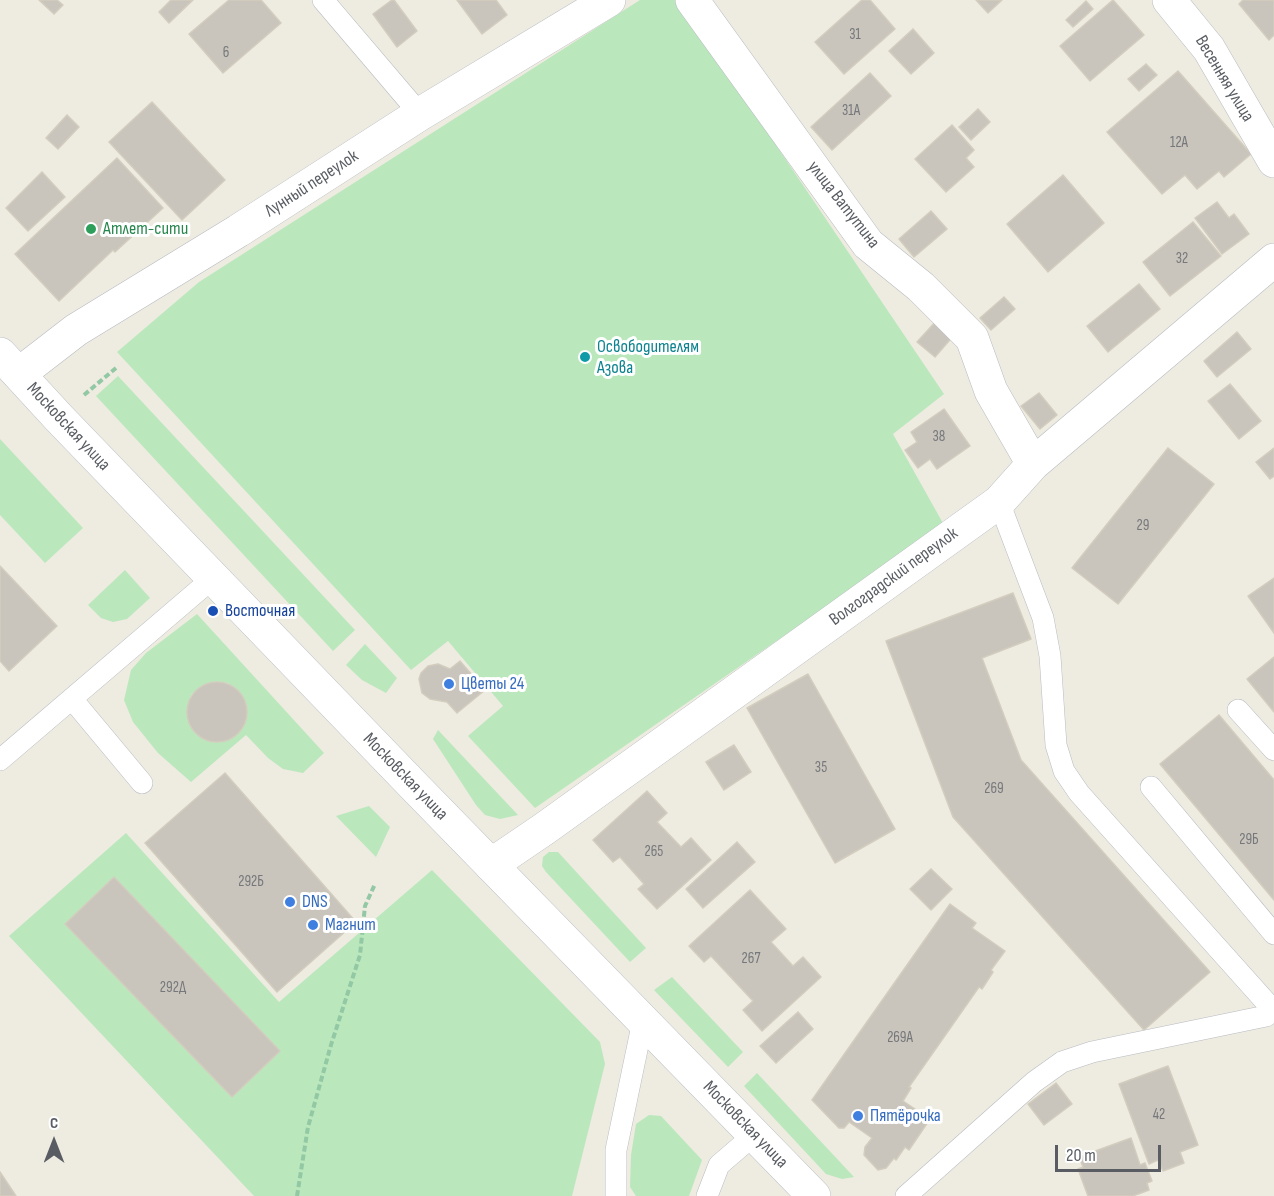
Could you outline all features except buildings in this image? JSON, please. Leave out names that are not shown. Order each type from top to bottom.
[{"type":"street","name":"Лунный переулок","points":[[10,364],[76,330],[238,231],[420,114],[609,0]]},
{"type":"street","name":"улица Ватутина","points":[[692,0],[868,244],[921,287],[972,338],[991,391],[1034,464]]},
{"type":"street","name":"Весенняя улица","points":[[1169,0],[1209,49],[1273,160]]},
{"type":"street","name":"Волгоградский переулок","points":[[491,865],[999,502],[1034,464],[1274,260]]},
{"type":"street","name":"Московская улица","points":[[10,364],[213,578],[814,1196]]},
{"type":"lane","points":[[323,0],[420,114]]},
{"type":"lane","points":[[906,1196],[1034,1082],[1062,1062],[1092,1052],[1266,1016],[1274,1010],[1079,793],[1064,771],[1056,745],[1050,656],[1043,618],[999,502]]},
{"type":"lane","points":[[0,760],[213,578]]},
{"type":"lane","points":[[72,699],[142,783]]},
{"type":"lane","points":[[1238,710],[1274,750]]},
{"type":"lane","points":[[1151,787],[1274,934]]},
{"type":"lane","points":[[616,1196],[616,1150],[643,1021]]},
{"type":"lane","points":[[707,1196],[719,1166],[754,1135]]},
{"type":"path","points":[[297,1196],[308,1127],[360,955],[364,906],[375,884]]},
{"type":"green space","points":[[640,0],[678,0],[944,394],[893,434],[944,525],[535,808],[468,736],[503,706],[448,641],[411,670],[117,352],[199,282]]},
{"type":"green space","points":[[118,376],[355,630],[333,651],[96,396]]},
{"type":"green space","points":[[0,439],[83,528],[45,563],[0,515]]},
{"type":"green space","points":[[125,570],[150,598],[127,619],[113,622],[101,618],[88,605]]},
{"type":"green space","points":[[197,614],[324,753],[303,773],[283,769],[268,758],[246,735],[191,782],[158,753],[133,722],[124,700],[131,670],[146,653]],"holes":[[[214,682],[228,683],[239,691],[246,703],[247,716],[242,729],[232,738],[219,742],[206,740],[195,733],[188,721],[187,708],[191,695],[201,686]]]},
{"type":"green space","points":[[365,644],[397,678],[386,693],[362,680],[346,665]]},
{"type":"green space","points":[[438,730],[518,815],[500,819],[485,815],[433,739]]},
{"type":"green space","points":[[369,806],[390,827],[376,857],[336,816]]},
{"type":"green space","points":[[126,833],[279,1002],[432,870],[600,1042],[605,1064],[572,1196],[254,1196],[9,936]]},
{"type":"green space","points":[[549,852],[558,852],[646,948],[630,962],[546,872],[542,866],[543,857]]},
{"type":"green space","points":[[672,977],[743,1052],[728,1067],[654,990]]},
{"type":"green space","points":[[757,1073],[854,1177],[842,1179],[826,1174],[744,1086]]},
{"type":"green space","points":[[649,1115],[661,1116],[702,1160],[689,1196],[636,1196],[630,1187],[631,1155],[636,1124]]},
{"type":"place","name":"Атлет-сити","points":[[91,229]]},
{"type":"place","name":"Освободителям Азова","points":[[585,357]]},
{"type":"place","name":"Восточная","points":[[213,611]]},
{"type":"place","name":"Цветы 24","points":[[449,684]]},
{"type":"place","name":"DNS","points":[[290,902]]},
{"type":"place","name":"Магнит","points":[[313,925]]},
{"type":"place","name":"Пятёрочка","points":[[858,1116]]}]
